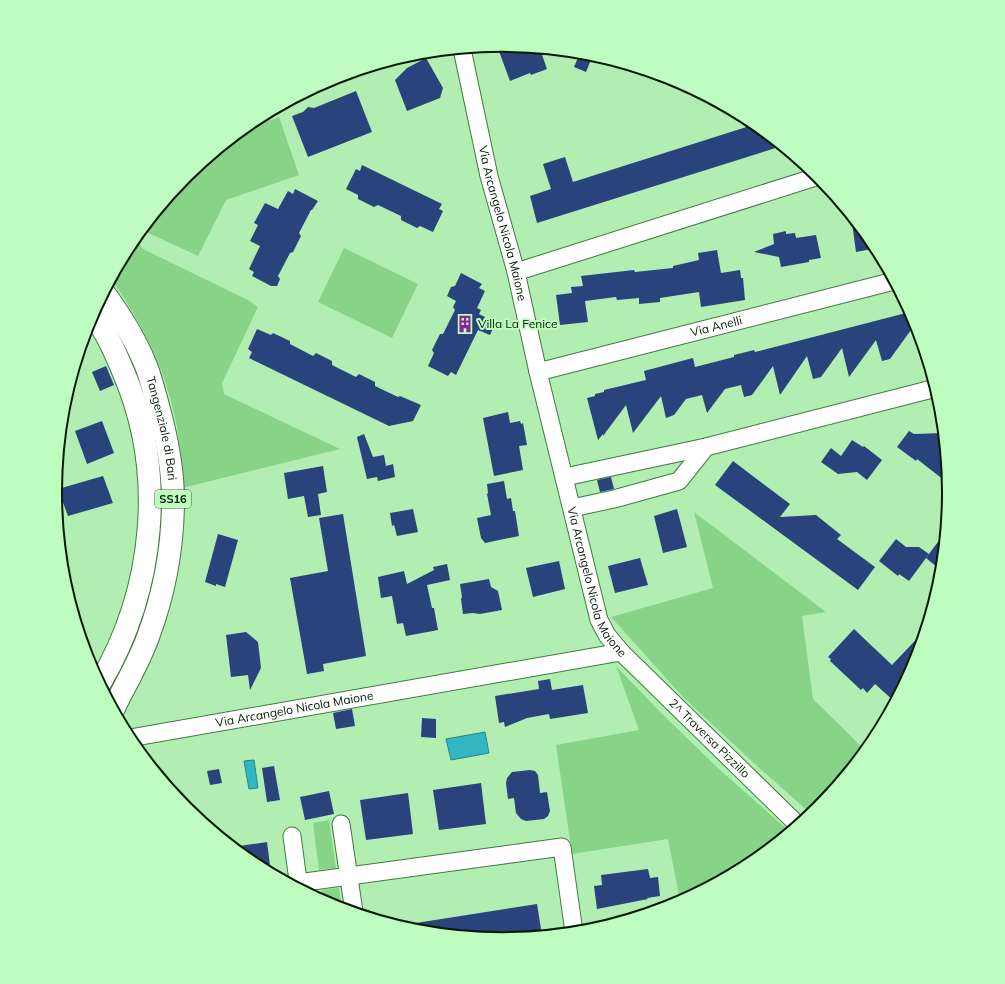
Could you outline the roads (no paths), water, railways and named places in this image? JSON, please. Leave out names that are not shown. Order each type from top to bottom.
[{"type":"highway","name":"Tangenziale di Bari","points":[[108,298],[118,312],[145,362],[163,423],[169,458],[173,500],[168,563],[160,597],[148,638],[116,703]]},
{"type":"highway","name":"Tangenziale di Bari","points":[[97,322],[117,355],[132,390],[143,432],[149,469],[150,508],[147,550],[140,586],[132,614],[112,663],[104,677]]},
{"type":"street","name":"Via Arcangelo Nicola Maione","points":[[137,737],[621,652],[607,635],[599,620],[538,372],[516,272],[489,176],[463,54]]},
{"type":"street","points":[[516,272],[811,178]]},
{"type":"street","name":"Via Anelli","points":[[538,372],[889,282]]},
{"type":"street","points":[[565,477],[706,447],[930,389]]},
{"type":"street","points":[[572,508],[614,499],[679,481],[706,447]]},
{"type":"street","name":"2^ Traversa Pizzillo","points":[[621,652],[794,822]]},
{"type":"street","points":[[341,824],[353,906]]},
{"type":"street","points":[[292,836],[298,881]]},
{"type":"street","points":[[303,884],[348,876],[562,847],[573,926]]},
{"type":"water","points":[[485,732],[489,753],[451,760],[446,739]]},
{"type":"water","points":[[254,760],[258,788],[249,789],[244,761]]},
{"type":"place","name":"Villa La Fenice","points":[[465,324]]}]
